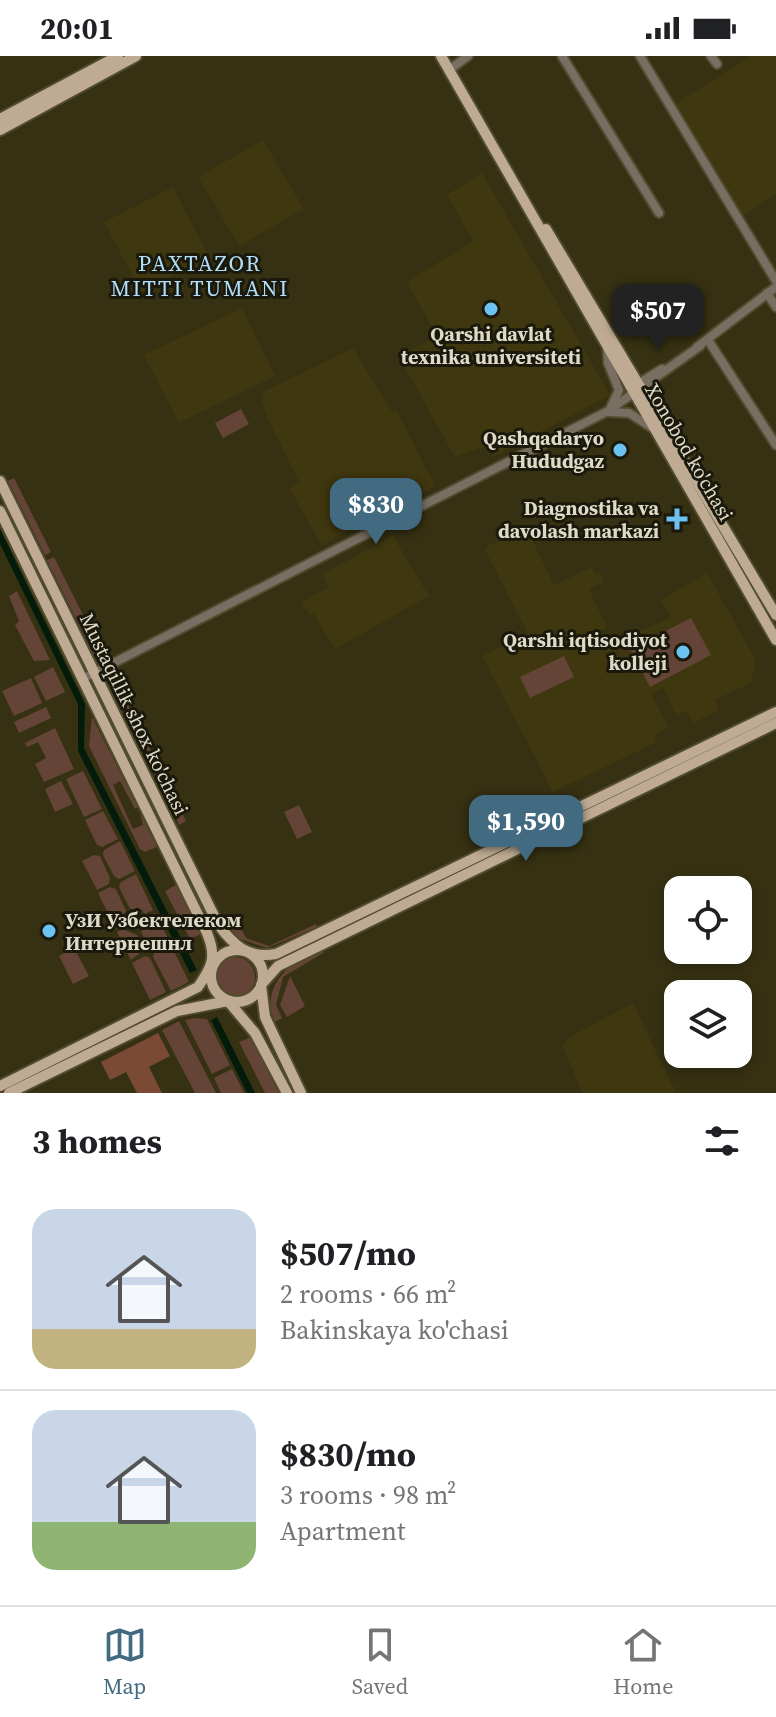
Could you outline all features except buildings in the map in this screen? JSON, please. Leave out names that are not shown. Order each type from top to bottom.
[{"type":"main road","points":[[0,130],[22,113],[118,56]]},
{"type":"main road","points":[[0,119],[22,113],[136,56]]},
{"type":"main road","name":"Xonobod ko'chasi","points":[[441,56],[500,157],[510,168],[637,389],[776,615]]},
{"type":"main road","name":"Xonobod ko'chasi","points":[[500,157],[505,172],[606,345],[637,389],[657,431],[776,640]]},
{"type":"main road","name":"Mustaqillik shox ko'chasi","points":[[0,481],[218,924],[231,943],[248,953]]},
{"type":"main road","name":"Mustaqillik shox ko'chasi","points":[[0,511],[207,933],[213,965]]},
{"type":"main road","points":[[1,1090],[198,987],[224,953],[276,954],[776,712]]},
{"type":"main road","points":[[9,1093],[177,1011],[251,998],[281,964],[776,723]]},
{"type":"main road","points":[[248,953],[262,970],[265,1017],[301,1093]]},
{"type":"main road","points":[[213,965],[211,982],[215,990],[255,1033],[287,1093]]},
{"type":"street","points":[[449,70],[468,56]]},
{"type":"street","points":[[562,56],[659,213]]},
{"type":"street","points":[[82,679],[606,412],[704,343],[776,284],[640,56]]},
{"type":"street","points":[[767,293],[776,307]]},
{"type":"street","points":[[704,343],[776,445]]},
{"type":"street","points":[[606,345],[608,363],[619,390],[606,412]]},
{"type":"street","points":[[606,412],[629,413],[657,431]]},
{"type":"shaded area","points":[[751,56],[776,56],[776,194],[743,216],[675,104]]},
{"type":"shaded area","points":[[263,140],[304,209],[239,246],[198,177]]},
{"type":"shaded area","name":"Qarshi davlat texnika universiteti","points":[[482,173],[610,395],[495,456],[486,446],[455,457],[399,357],[437,336],[407,282],[473,241],[447,195]]},
{"type":"shaded area","points":[[173,187],[209,257],[141,292],[104,222]]},
{"type":"shaded area","points":[[242,308],[275,376],[179,423],[144,355]]},
{"type":"shaded area","points":[[353,348],[392,412],[397,410],[435,486],[322,545],[289,488],[299,482],[261,401],[263,392]]},
{"type":"shaded area","points":[[241,409],[249,424],[223,438],[215,423]]},
{"type":"shaded area","points":[[14,478],[51,552],[45,555],[8,481]]},
{"type":"shaded area","points":[[526,527],[554,585],[592,567],[595,573],[599,572],[604,582],[589,589],[607,627],[601,630],[625,677],[611,644],[671,617],[661,600],[707,573],[756,660],[751,683],[715,700],[719,710],[693,723],[687,711],[676,716],[664,688],[651,695],[669,727],[654,735],[657,742],[553,792],[482,656],[528,634],[484,548]]},
{"type":"shaded area","points":[[0,529],[85,704],[84,748],[197,970],[190,973],[78,751],[78,704],[0,544]]},
{"type":"shaded area","points":[[393,536],[429,596],[335,649],[314,614],[309,615],[301,602],[329,587],[322,574]]},
{"type":"shaded area","points":[[54,557],[104,657],[94,655],[47,560]]},
{"type":"shaded area","points":[[17,591],[50,660],[34,661],[15,625],[19,621],[9,596]]},
{"type":"shaded area","points":[[691,618],[711,655],[650,687],[630,649]]},
{"type":"shaded area","points":[[564,656],[574,677],[530,698],[520,677]]},
{"type":"shaded area","points":[[53,667],[65,692],[46,701],[34,677]]},
{"type":"shaded area","points":[[114,676],[186,821],[179,825],[163,784],[160,785],[106,680]]},
{"type":"shaded area","points":[[31,678],[42,703],[14,716],[2,691]]},
{"type":"shaded area","points":[[46,707],[51,718],[19,733],[14,722]]},
{"type":"shaded area","points":[[92,717],[138,807],[135,809],[120,781],[113,785],[133,829],[143,825],[140,813],[157,847],[145,852],[140,849],[89,746]]},
{"type":"shaded area","points":[[55,728],[74,769],[44,782],[35,764],[46,758],[38,742],[27,747],[25,743]]},
{"type":"shaded area","points":[[83,771],[102,809],[84,817],[66,779]]},
{"type":"shaded area","points":[[61,781],[73,804],[55,812],[45,789]]},
{"type":"shaded area","points":[[299,805],[312,832],[297,839],[284,812]]},
{"type":"shaded area","points":[[103,811],[118,839],[102,847],[97,845],[85,820]]},
{"type":"shaded area","points":[[120,841],[135,871],[119,879],[114,876],[103,855],[104,850]]},
{"type":"shaded area","points":[[94,855],[100,856],[110,878],[109,884],[97,890],[82,861]]},
{"type":"shaded area","points":[[136,874],[153,910],[145,914],[141,909],[130,909],[119,887],[121,882]]},
{"type":"shaded area","points":[[176,885],[201,934],[190,939],[165,891]]},
{"type":"shaded area","points":[[110,887],[116,889],[126,911],[120,920],[121,926],[116,929],[98,893]]},
{"type":"shaded area","points":[[155,913],[169,940],[153,948],[148,946],[141,932],[146,917]]},
{"type":"shaded area","points":[[238,922],[246,938],[269,946],[316,924],[317,927],[267,948],[237,938],[228,926]]},
{"type":"shaded area","points":[[123,929],[137,935],[145,949],[131,960],[117,932]]},
{"type":"shaded area","points":[[170,943],[189,982],[171,991],[153,957],[155,951]]},
{"type":"shaded area","points":[[74,948],[89,976],[73,984],[59,956]]},
{"type":"shaded area","points":[[325,952],[283,977],[276,1005],[282,1018],[275,1022],[271,997],[282,975],[301,959]]},
{"type":"shaded area","points":[[145,956],[150,958],[166,992],[150,1000],[132,963]]},
{"type":"shaded area","points":[[235,957],[249,963],[255,977],[249,991],[235,997],[221,991],[215,977],[221,963]]},
{"type":"shaded area","points":[[290,976],[305,1006],[287,1017],[280,1005]]},
{"type":"shaded area","points":[[633,1003],[676,1093],[583,1093],[562,1046],[571,1036]]},
{"type":"shaded area","points":[[217,1017],[255,1093],[247,1093],[211,1020]]},
{"type":"shaded area","points":[[207,1019],[230,1065],[212,1074],[185,1020]]},
{"type":"shaded area","points":[[179,1021],[216,1093],[195,1093],[162,1030]]},
{"type":"shaded area","points":[[158,1033],[170,1056],[149,1067],[162,1093],[137,1093],[126,1072],[110,1080],[101,1062]]},
{"type":"shaded area","points":[[251,1037],[279,1093],[265,1093],[239,1042]]},
{"type":"shaded area","points":[[232,1069],[244,1093],[221,1093],[214,1078]]},
{"type":"place","name":"Qarshi davlat texnika universiteti","points":[[491,309]]},
{"type":"place","name":"Qashqadaryo Hududgaz","points":[[620,450]]},
{"type":"place","name":"Diagnostika va davolash markazi","points":[[677,519]]},
{"type":"place","name":"Qarshi iqtisodiyot kolleji","points":[[683,652]]},
{"type":"place","name":"УзИ Узбектелеком Интернешнл","points":[[49,931]]},
{"type":"district","name":"PAXTAZOR MITTI TUMANI","points":[[200,276]]}]
